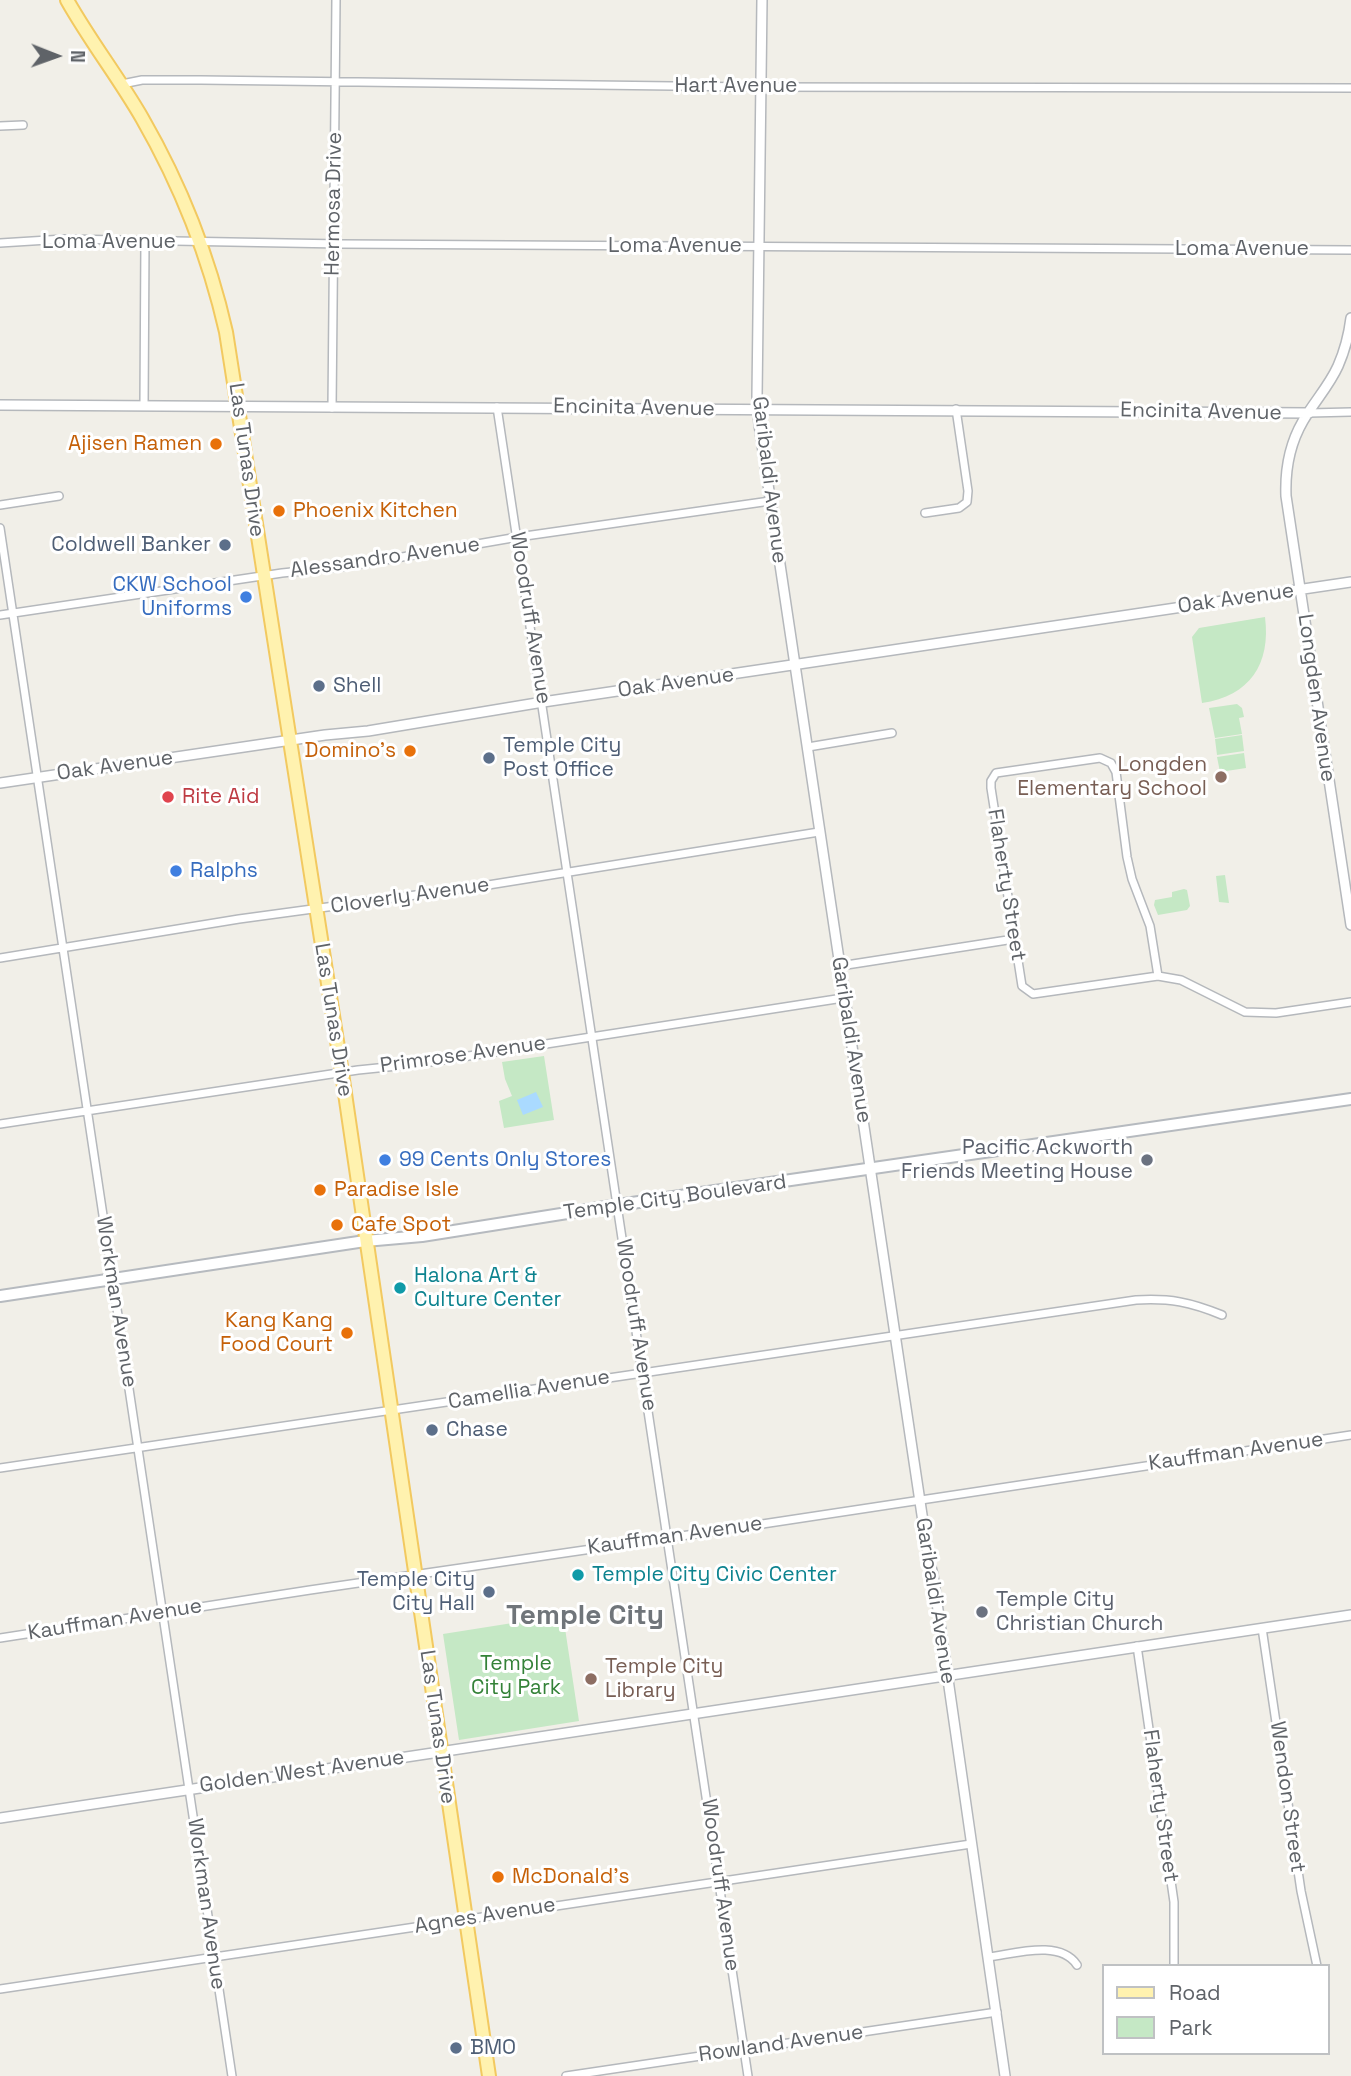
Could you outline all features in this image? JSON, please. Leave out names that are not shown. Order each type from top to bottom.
[{"type":"main road","name":"Las Tunas Drive","points":[[67,0],[122,84],[155,142],[200,242],[220,304],[239,407],[263,576],[342,1073],[489,2076]]},
{"type":"main road","name":"Temple City Boulevard","points":[[0,1296],[1351,1099]]},
{"type":"street","name":"Hermosa Drive","points":[[332,408],[336,0]]},
{"type":"street","name":"Garibaldi Avenue","points":[[762,0],[757,410],[1005,2076]]},
{"type":"street","name":"Hart Avenue","points":[[122,84],[142,80],[1351,88]]},
{"type":"street","points":[[0,126],[23,125]]},
{"type":"street","name":"Loma Avenue","points":[[0,243],[64,239],[1351,250]]},
{"type":"street","points":[[144,406],[145,240]]},
{"type":"street","name":"Longden Avenue","points":[[1351,317],[1345,350],[1294,441],[1285,476],[1351,925]]},
{"type":"street","name":"Encinita Avenue","points":[[0,405],[1351,412]]},
{"type":"street","name":"Woodruff Avenue","points":[[498,407],[748,2076]]},
{"type":"street","points":[[925,513],[959,508],[968,497],[956,409]]},
{"type":"street","points":[[0,505],[59,496]]},
{"type":"street","name":"Alessandro Avenue","points":[[0,615],[414,556],[518,537],[770,501]]},
{"type":"street","name":"Workman Avenue","points":[[0,527],[232,2076]]},
{"type":"street","name":"Oak Avenue","points":[[0,783],[368,731],[543,702],[1351,582]]},
{"type":"street","points":[[808,747],[892,733]]},
{"type":"street","name":"Flaherty Street","points":[[1100,758],[1111,763],[1116,772],[1132,879],[1150,926],[1158,976],[1034,994],[1027,992],[1022,986],[991,788],[993,776],[1000,771],[1100,758]]},
{"type":"street","name":"Cloverly Avenue","points":[[0,958],[482,886],[819,832]]},
{"type":"street","points":[[840,966],[1014,939]]},
{"type":"street","points":[[1158,976],[1181,980],[1245,1012],[1276,1013],[1351,1002]]},
{"type":"street","name":"Primrose Avenue","points":[[0,1124],[417,1064],[843,998]]},
{"type":"street","name":"Camellia Avenue","points":[[0,1468],[1136,1300],[1161,1298],[1184,1301],[1222,1315]]},
{"type":"street","name":"Kauffman Avenue","points":[[0,1639],[162,1612],[1351,1435]]},
{"type":"street","name":"Golden West Avenue","points":[[0,1818],[1351,1615]]},
{"type":"street","name":"Wendon Street","points":[[1262,1628],[1301,1891],[1317,1964]]},
{"type":"street","name":"Flaherty Street","points":[[1137,1646],[1174,1902],[1174,1964]]},
{"type":"street","name":"Agnes Avenue","points":[[0,1989],[971,1844]]},
{"type":"street","points":[[988,1957],[1053,1950],[1071,1956],[1077,1965]]},
{"type":"street","name":"Rowland Avenue","points":[[566,2076],[997,2012]]},
{"type":"green space","points":[[1265,617],[1264,649],[1254,675],[1233,693],[1202,703],[1192,637],[1199,628]]},
{"type":"green space","points":[[1237,704],[1242,708],[1244,717],[1239,718],[1242,734],[1215,738],[1209,708]]},
{"type":"green space","points":[[1242,735],[1244,751],[1217,755],[1215,739]]},
{"type":"green space","points":[[1244,753],[1246,768],[1220,772],[1217,757]]},
{"type":"green space","points":[[1225,875],[1229,903],[1219,902],[1216,876]]},
{"type":"green space","points":[[1187,890],[1190,906],[1187,910],[1158,915],[1155,900],[1172,897],[1172,892]]},
{"type":"green space","points":[[544,1056],[554,1120],[504,1128],[499,1101],[512,1096],[502,1062]]},
{"type":"green space","name":"Temple City Park","points":[[563,1615],[579,1721],[459,1740],[443,1634]]},
{"type":"water","points":[[536,1092],[543,1107],[523,1115],[517,1100]]},
{"type":"place","name":"Ajisen Ramen","points":[[216,444]]},
{"type":"place","name":"Phoenix Kitchen","points":[[279,511]]},
{"type":"place","name":"Coldwell Banker","points":[[225,545]]},
{"type":"place","name":"CKW School Uniforms","points":[[246,597]]},
{"type":"place","name":"Shell","points":[[319,686]]},
{"type":"place","name":"Domino's","points":[[410,751]]},
{"type":"place","name":"Temple City Post Office","points":[[489,758]]},
{"type":"place","name":"Longden Elementary School","points":[[1221,777]]},
{"type":"place","name":"Rite Aid","points":[[168,797]]},
{"type":"place","name":"Ralphs","points":[[176,871]]},
{"type":"place","name":"99 Cents Only Stores","points":[[385,1160]]},
{"type":"place","name":"Pacific Ackworth Friends Meeting House","points":[[1147,1160]]},
{"type":"place","name":"Paradise Isle","points":[[320,1190]]},
{"type":"place","name":"Cafe Spot","points":[[337,1225]]},
{"type":"place","name":"Halona Art & Culture Center","points":[[400,1288]]},
{"type":"place","name":"Kang Kang Food Court","points":[[347,1333]]},
{"type":"place","name":"Chase","points":[[432,1430]]},
{"type":"place","name":"Temple City Civic Center","points":[[578,1575]]},
{"type":"place","name":"Temple City City Hall","points":[[489,1592]]},
{"type":"place","name":"Temple City Christian Church","points":[[982,1612]]},
{"type":"place","name":"Temple City Library","points":[[591,1679]]},
{"type":"place","name":"McDonald's","points":[[498,1877]]},
{"type":"place","name":"BMO","points":[[456,2048]]},
{"type":"district","name":"Temple City","points":[[585,1616]]}]
